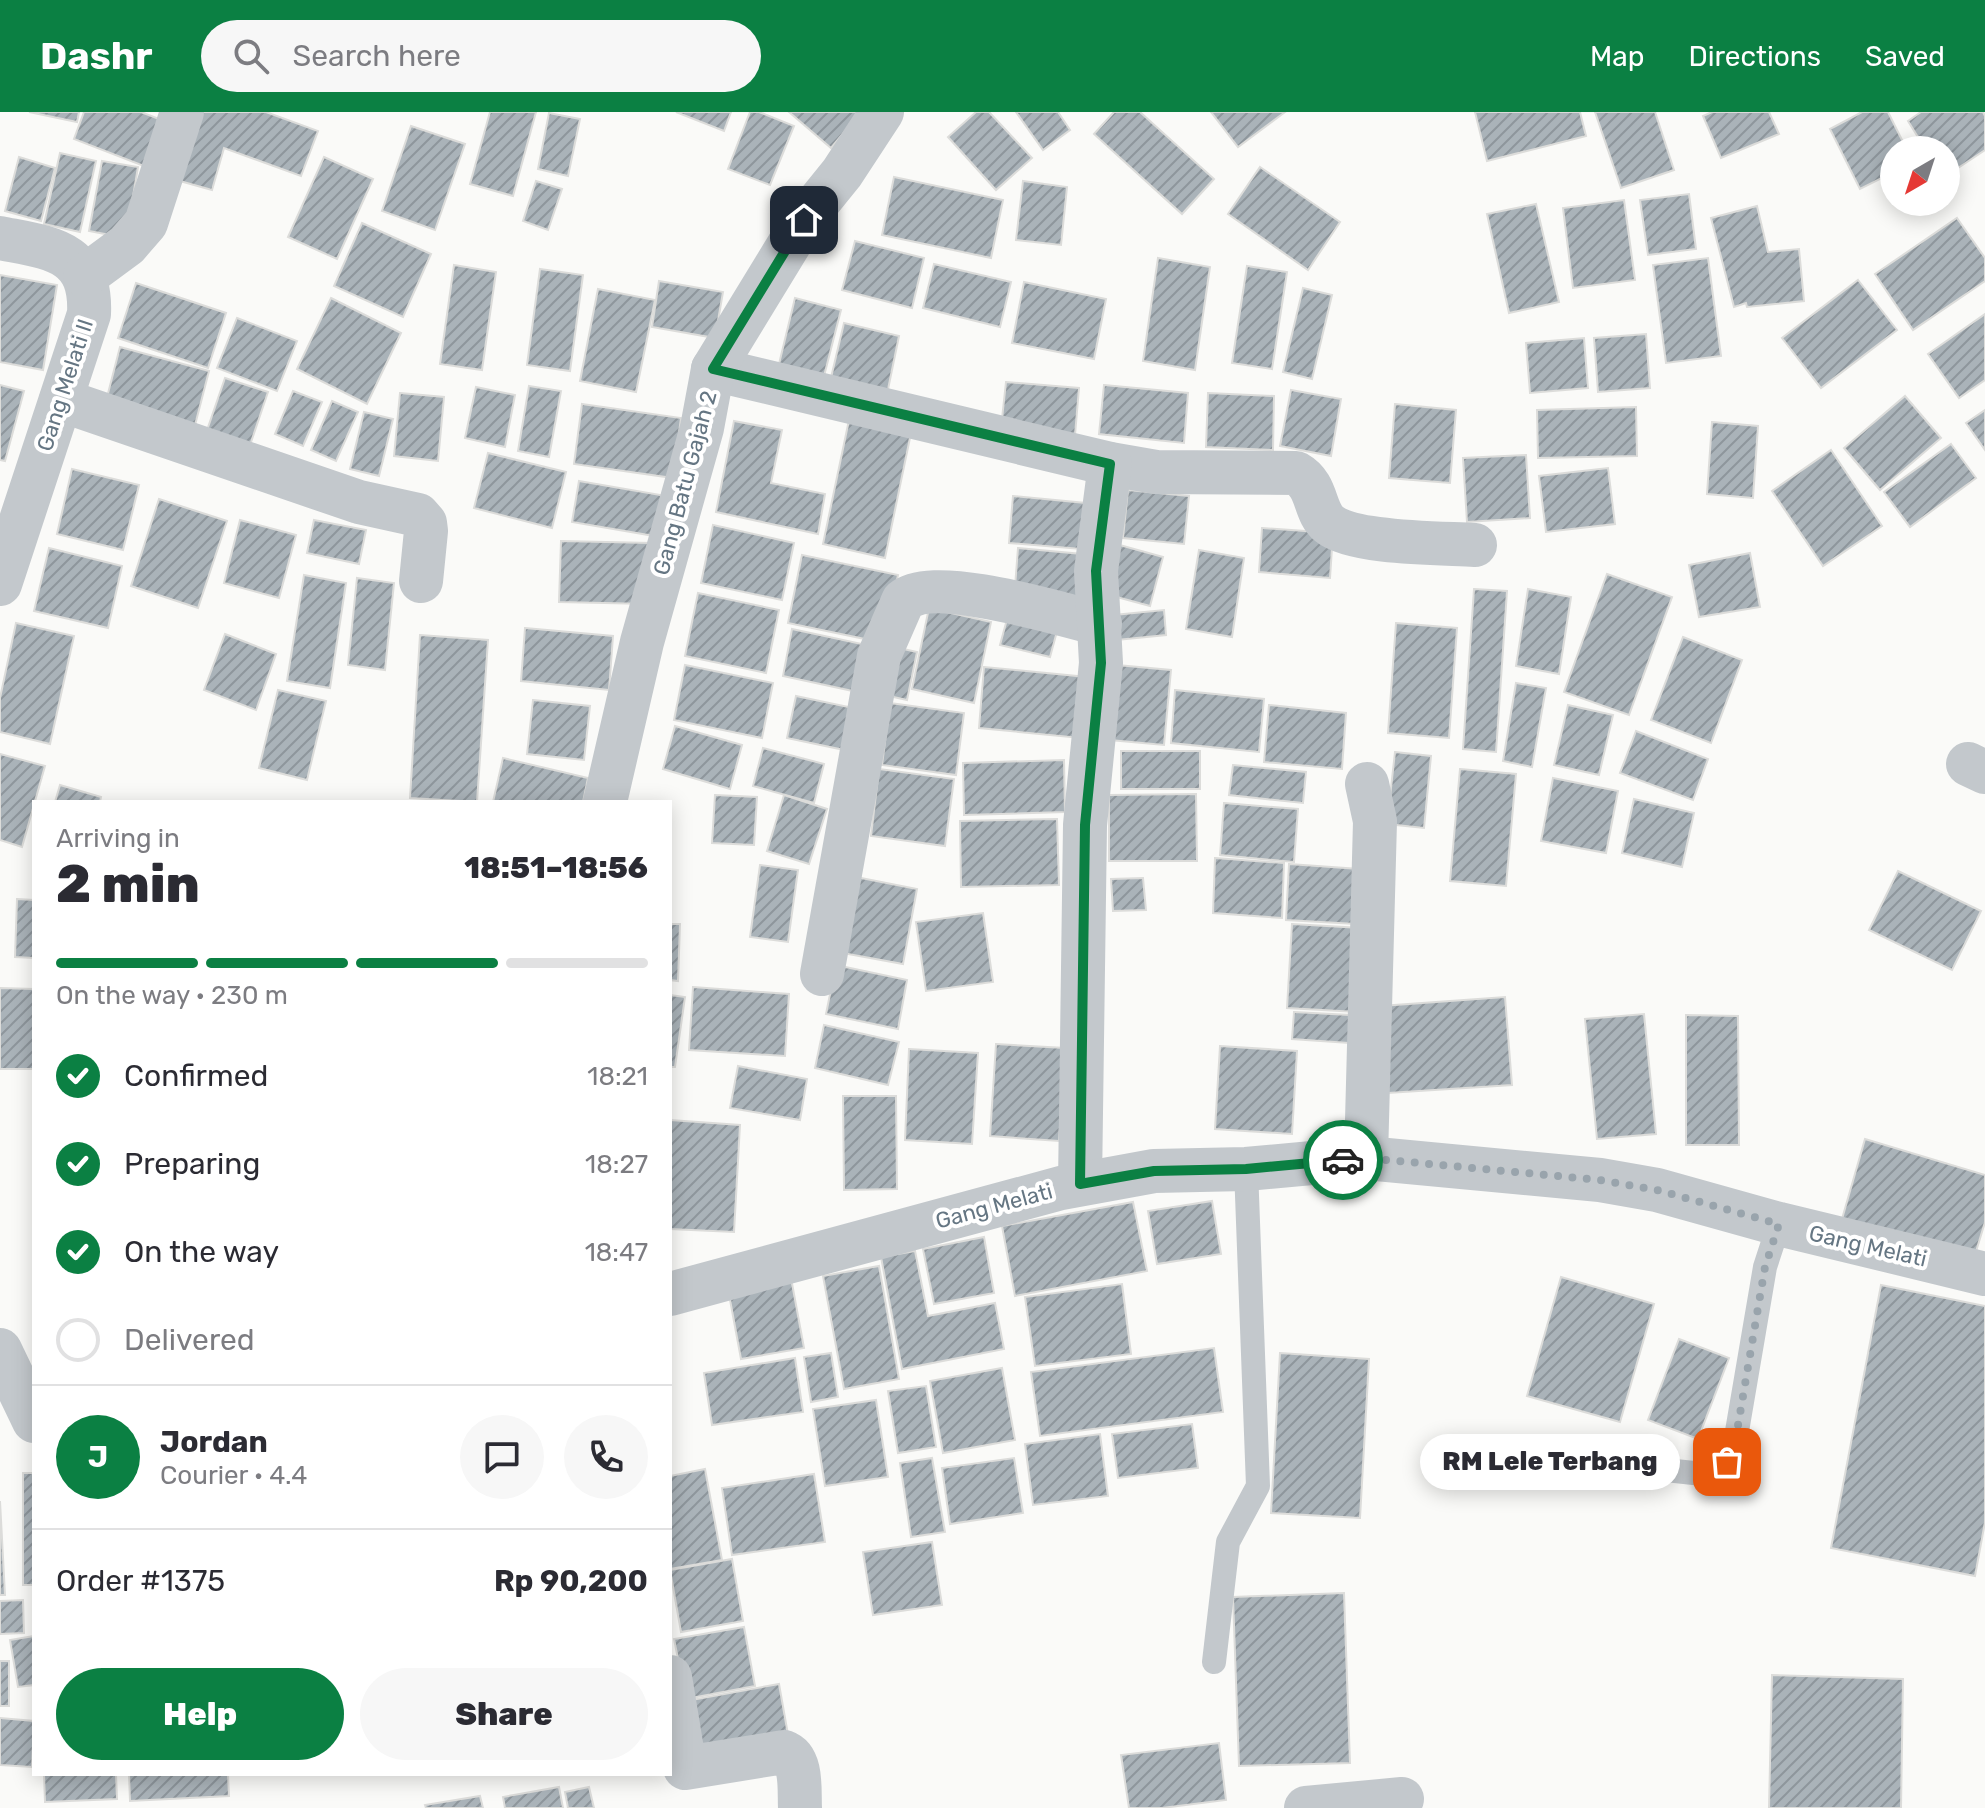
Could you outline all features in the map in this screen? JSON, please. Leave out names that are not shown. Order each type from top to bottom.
[{"type":"street","points":[[0,238],[49,247],[65,254],[85,276],[127,245],[146,223],[182,112]]},
{"type":"street","name":"Gang Batu Gajah 2","points":[[605,800],[642,642],[702,428],[713,369],[804,220],[842,173],[882,112]]},
{"type":"street","name":"Gang Melati II","points":[[0,584],[89,314],[85,276]]},
{"type":"street","points":[[713,369],[1110,464],[1156,472],[1296,473],[1311,486],[1325,522],[1340,531],[1363,537],[1475,545]]},
{"type":"street","points":[[61,400],[359,502],[418,515],[425,523],[426,531],[421,581]]},
{"type":"street","points":[[1080,1184],[1085,825],[1101,663],[1096,571],[1110,464]]},
{"type":"street","points":[[822,974],[879,656],[903,601],[910,595],[932,591],[974,594],[1100,624]]},
{"type":"street","points":[[1366,1158],[1375,821],[1367,784]]},
{"type":"street","name":"Gang Melati","points":[[672,1293],[1080,1184],[1154,1171],[1246,1169],[1366,1158],[1600,1180],[1657,1190],[1779,1224],[1985,1274]]},
{"type":"street","points":[[0,1350],[32,1418]]},
{"type":"street","points":[[0,1431],[32,1423]]},
{"type":"street","points":[[672,1689],[685,1768],[784,1752],[790,1754],[797,1763],[800,1808]]},
{"type":"street","points":[[1306,1808],[1402,1799]]},
{"type":"lane","points":[[1214,1662],[1228,1542],[1258,1486],[1246,1169]]},
{"type":"lane","points":[[1629,1466],[1712,1475],[1727,1462],[1735,1443],[1765,1267],[1779,1224]]},
{"type":"building","points":[[29,112],[79,112],[77,122]]},
{"type":"building","points":[[84,112],[141,112],[167,122],[149,168],[74,139]]},
{"type":"building","points":[[190,112],[266,112],[318,131],[301,176],[224,148],[212,190],[169,178]]},
{"type":"building","points":[[490,112],[536,112],[513,196],[470,184]]},
{"type":"building","points":[[676,112],[731,112],[724,131]]},
{"type":"building","points":[[750,112],[759,112],[794,126],[770,185],[728,169]]},
{"type":"building","points":[[789,112],[861,112],[831,148]]},
{"type":"building","points":[[976,112],[989,112],[1032,158],[996,190],[948,137]]},
{"type":"building","points":[[1016,112],[1058,112],[1070,130],[1043,150]]},
{"type":"building","points":[[1114,112],[1140,112],[1214,179],[1182,214],[1094,134]]},
{"type":"building","points":[[1211,112],[1285,112],[1238,147]]},
{"type":"building","points":[[1475,112],[1580,112],[1586,136],[1487,161]]},
{"type":"building","points":[[1595,112],[1655,112],[1674,170],[1621,188]]},
{"type":"building","points":[[1712,112],[1769,112],[1779,134],[1721,158],[1703,116]]},
{"type":"building","points":[[1862,112],[1888,112],[1900,136],[1880,136],[1880,179],[1860,189],[1830,129]]},
{"type":"building","points":[[1921,112],[1983,112],[1985,150],[1960,167],[1960,136],[1917,136],[1908,121]]},
{"type":"building","points":[[549,113],[580,119],[568,176],[538,169]]},
{"type":"building","points":[[411,126],[465,144],[435,230],[382,211]]},
{"type":"building","points":[[60,153],[96,161],[80,232],[44,224]]},
{"type":"building","points":[[19,157],[55,168],[41,221],[5,211]]},
{"type":"building","points":[[324,157],[373,179],[337,259],[288,237]]},
{"type":"building","points":[[102,161],[138,167],[126,238],[89,231]]},
{"type":"building","points":[[1260,167],[1340,222],[1308,270],[1228,214]]},
{"type":"building","points":[[894,177],[1003,200],[991,258],[882,235]]},
{"type":"building","points":[[536,181],[562,189],[548,230],[523,221]]},
{"type":"building","points":[[1023,181],[1067,187],[1061,245],[1016,240]]},
{"type":"building","points":[[1689,194],[1696,249],[1648,255],[1640,200]]},
{"type":"building","points":[[1624,200],[1635,280],[1573,288],[1563,208]]},
{"type":"building","points":[[1536,204],[1559,302],[1509,313],[1487,214]]},
{"type":"building","points":[[1757,206],[1768,252],[1799,249],[1804,301],[1747,307],[1746,303],[1734,307],[1711,218]]},
{"type":"building","points":[[1957,218],[1985,258],[1985,281],[1913,330],[1875,274]]},
{"type":"building","points":[[362,223],[431,254],[403,317],[334,286]]},
{"type":"building","points":[[855,241],[924,258],[912,308],[842,290]]},
{"type":"building","points":[[1158,258],[1210,267],[1195,370],[1143,361]]},
{"type":"building","points":[[1708,258],[1721,356],[1666,363],[1653,265]]},
{"type":"building","points":[[934,264],[1011,282],[1000,327],[923,308]]},
{"type":"building","points":[[454,265],[496,272],[482,370],[440,364]]},
{"type":"building","points":[[1247,266],[1287,272],[1272,369],[1232,363]]},
{"type":"building","points":[[540,269],[583,275],[570,371],[527,365]]},
{"type":"building","points":[[0,275],[57,285],[43,370],[0,362]]},
{"type":"building","points":[[1858,280],[1897,330],[1821,388],[1782,338]]},
{"type":"building","points":[[659,281],[723,292],[715,338],[652,327]]},
{"type":"building","points":[[1024,282],[1106,299],[1094,359],[1012,343]]},
{"type":"building","points":[[136,283],[226,313],[208,368],[118,338]]},
{"type":"building","points":[[1303,288],[1332,295],[1312,379],[1283,372]]},
{"type":"building","points":[[598,289],[655,300],[636,392],[580,381]]},
{"type":"building","points":[[331,298],[401,333],[367,404],[297,369]]},
{"type":"building","points":[[795,298],[841,310],[824,376],[779,364]]},
{"type":"building","points":[[1985,314],[1985,380],[1959,398],[1928,354]]},
{"type":"building","points":[[237,318],[297,341],[277,391],[217,368]]},
{"type":"building","points":[[844,323],[899,336],[886,399],[829,386]]},
{"type":"building","points":[[1646,334],[1650,388],[1598,392],[1594,338]]},
{"type":"building","points":[[1584,338],[1588,388],[1530,393],[1526,343]]},
{"type":"building","points":[[120,347],[209,371],[194,429],[105,405]]},
{"type":"building","points":[[225,378],[268,392],[246,457],[203,442]]},
{"type":"building","points":[[1006,382],[1079,388],[1075,435],[1001,428]]},
{"type":"building","points":[[0,385],[24,391],[5,461],[0,460]]},
{"type":"building","points":[[1104,385],[1188,393],[1184,443],[1099,434]]},
{"type":"building","points":[[529,386],[561,391],[549,457],[518,451]]},
{"type":"building","points":[[476,387],[515,395],[505,447],[465,438]]},
{"type":"building","points":[[1291,390],[1341,399],[1331,456],[1280,446]]},
{"type":"building","points":[[293,391],[322,402],[303,446],[275,434]]},
{"type":"building","points":[[400,393],[444,397],[438,461],[394,456]]},
{"type":"building","points":[[1208,393],[1274,396],[1273,450],[1206,447]]},
{"type":"building","points":[[1905,396],[1941,438],[1880,490],[1844,448]]},
{"type":"building","points":[[332,401],[358,412],[336,461],[311,450]]},
{"type":"building","points":[[582,404],[681,418],[673,478],[574,464]]},
{"type":"building","points":[[1395,404],[1456,410],[1450,483],[1389,478]]},
{"type":"building","points":[[1636,407],[1637,456],[1538,458],[1537,410]]},
{"type":"building","points":[[1985,410],[1985,450],[1966,423]]},
{"type":"building","points":[[364,412],[393,419],[379,476],[350,469]]},
{"type":"building","points":[[849,420],[911,433],[885,558],[823,544]]},
{"type":"building","points":[[734,421],[782,430],[771,483],[825,494],[818,534],[716,512]]},
{"type":"building","points":[[1712,422],[1758,426],[1753,498],[1707,494]]},
{"type":"building","points":[[1951,444],[1976,478],[1910,527],[1884,492]]},
{"type":"building","points":[[1831,450],[1882,526],[1823,566],[1772,491]]},
{"type":"building","points":[[488,453],[566,472],[552,528],[474,508]]},
{"type":"building","points":[[1526,455],[1530,518],[1467,522],[1463,458]]},
{"type":"building","points":[[1608,468],[1615,524],[1546,532],[1539,476]]},
{"type":"building","points":[[72,469],[139,485],[123,550],[57,534]]},
{"type":"building","points":[[579,481],[672,497],[666,538],[572,522]]},
{"type":"building","points":[[1128,490],[1189,496],[1184,544],[1123,538]]},
{"type":"building","points":[[1013,496],[1096,504],[1093,550],[1009,543]]},
{"type":"building","points":[[159,499],[227,521],[198,608],[131,586]]},
{"type":"building","points":[[240,520],[296,535],[279,598],[224,583]]},
{"type":"building","points":[[314,520],[366,530],[359,564],[307,553]]},
{"type":"building","points":[[713,525],[794,543],[782,600],[701,583]]},
{"type":"building","points":[[1262,528],[1333,533],[1330,578],[1259,572]]},
{"type":"building","points":[[561,541],[651,543],[649,604],[559,602]]},
{"type":"building","points":[[1116,544],[1163,557],[1150,606],[1102,593]]},
{"type":"building","points":[[49,548],[122,566],[108,628],[34,611]]},
{"type":"building","points":[[1018,548],[1082,554],[1078,607],[1014,600]]},
{"type":"building","points":[[1199,550],[1244,558],[1232,637],[1186,629]]},
{"type":"building","points":[[1750,553],[1760,607],[1699,617],[1689,565]]},
{"type":"building","points":[[802,555],[898,575],[884,643],[788,623]]},
{"type":"building","points":[[1607,574],[1672,597],[1629,715],[1564,692]]},
{"type":"building","points":[[304,575],[346,583],[330,688],[287,681]]},
{"type":"building","points":[[357,578],[394,583],[385,670],[348,665]]},
{"type":"building","points":[[1474,589],[1507,591],[1496,752],[1463,749]]},
{"type":"building","points":[[1528,589],[1571,597],[1559,674],[1516,666]]},
{"type":"building","points":[[698,593],[779,610],[766,673],[685,656]]},
{"type":"building","points":[[929,608],[991,622],[974,703],[912,689]]},
{"type":"building","points":[[1164,610],[1166,635],[1107,641],[1104,616]]},
{"type":"building","points":[[1009,612],[1059,624],[1050,657],[1000,645]]},
{"type":"building","points":[[16,623],[74,636],[50,744],[0,732],[0,698]]},
{"type":"building","points":[[1396,623],[1457,628],[1449,738],[1388,733]]},
{"type":"building","points":[[525,628],[613,636],[609,690],[521,681]]},
{"type":"building","points":[[792,629],[871,646],[862,693],[783,676]]},
{"type":"building","points":[[225,634],[276,654],[256,710],[204,690]]},
{"type":"building","points":[[420,635],[488,640],[477,800],[410,798]]},
{"type":"building","points":[[1683,637],[1742,660],[1711,743],[1651,720]]},
{"type":"building","points":[[890,646],[917,652],[907,700],[880,694]]},
{"type":"building","points":[[1106,664],[1171,670],[1164,745],[1099,739]]},
{"type":"building","points":[[685,665],[773,683],[762,738],[674,720]]},
{"type":"building","points":[[984,667],[1097,678],[1091,739],[979,728]]},
{"type":"building","points":[[1516,683],[1546,688],[1532,767],[1503,761]]},
{"type":"building","points":[[278,690],[326,701],[307,780],[259,768]]},
{"type":"building","points":[[1175,690],[1264,699],[1259,752],[1171,743]]},
{"type":"building","points":[[796,696],[858,709],[849,751],[787,738]]},
{"type":"building","points":[[533,700],[590,706],[584,760],[527,754]]},
{"type":"building","points":[[890,703],[964,713],[956,775],[882,765]]},
{"type":"building","points":[[1269,705],[1346,713],[1342,769],[1264,762]]},
{"type":"building","points":[[1568,705],[1613,715],[1599,775],[1554,765]]},
{"type":"building","points":[[675,726],[742,745],[730,789],[663,769]]},
{"type":"building","points":[[1636,731],[1708,759],[1693,800],[1620,773]]},
{"type":"building","points":[[763,748],[824,764],[814,803],[753,786]]},
{"type":"building","points":[[1121,751],[1200,751],[1200,789],[1121,789]]},
{"type":"building","points":[[1395,752],[1431,756],[1424,828],[1387,824]]},
{"type":"building","points":[[0,754],[45,766],[35,800],[32,800],[32,812],[22,847],[0,840]]},
{"type":"building","points":[[503,758],[588,778],[583,800],[493,800]]},
{"type":"building","points":[[1064,760],[1065,812],[964,815],[963,763]]},
{"type":"building","points":[[1233,765],[1306,772],[1303,803],[1229,795]]},
{"type":"building","points":[[879,769],[954,779],[945,846],[871,836]]},
{"type":"building","points":[[1460,769],[1516,774],[1506,886],[1450,881]]},
{"type":"building","points":[[1553,778],[1618,791],[1606,853],[1541,841]]},
{"type":"building","points":[[60,785],[101,797],[100,800],[56,800]]},
{"type":"building","points":[[1196,794],[1197,861],[1109,861],[1109,795]]},
{"type":"building","points":[[715,795],[757,797],[754,845],[712,843]]},
{"type":"building","points":[[784,795],[827,809],[809,864],[767,851]]},
{"type":"building","points":[[1634,799],[1694,813],[1682,867],[1622,853]]},
{"type":"building","points":[[1224,803],[1298,809],[1294,862],[1220,855]]},
{"type":"building","points":[[1057,819],[1059,885],[961,887],[960,821]]},
{"type":"building","points":[[1215,858],[1284,863],[1282,918],[1213,913]]},
{"type":"building","points":[[1289,864],[1359,869],[1356,924],[1286,920]]},
{"type":"building","points":[[760,865],[798,870],[788,942],[750,937]]},
{"type":"building","points":[[1898,871],[1981,911],[1952,970],[1869,930]]},
{"type":"building","points":[[851,876],[917,889],[903,964],[837,952]]},
{"type":"building","points":[[1143,878],[1146,910],[1113,911],[1111,879]]},
{"type":"building","points":[[17,899],[32,900],[32,958],[15,957]]},
{"type":"building","points":[[983,913],[993,982],[926,991],[916,922]]},
{"type":"building","points":[[672,924],[680,924],[678,981],[672,980]]},
{"type":"building","points":[[1292,924],[1361,928],[1357,1012],[1287,1008]]},
{"type":"building","points":[[836,965],[907,980],[898,1029],[826,1014]]},
{"type":"building","points":[[693,987],[789,994],[785,1056],[689,1050]]},
{"type":"building","points":[[0,988],[32,989],[32,1069],[0,1069]]},
{"type":"building","points":[[672,995],[685,997],[675,1067],[672,1067]]},
{"type":"building","points":[[1505,997],[1512,1085],[1388,1093],[1381,1006]]},
{"type":"building","points":[[1294,1012],[1350,1015],[1349,1043],[1292,1039]]},
{"type":"building","points":[[1644,1014],[1656,1134],[1597,1139],[1585,1019]]},
{"type":"building","points":[[1686,1015],[1738,1016],[1739,1145],[1686,1145]]},
{"type":"building","points":[[824,1025],[899,1042],[888,1085],[815,1068]]},
{"type":"building","points":[[996,1044],[1065,1048],[1059,1141],[990,1136]]},
{"type":"building","points":[[1220,1046],[1297,1051],[1292,1134],[1215,1129]]},
{"type":"building","points":[[909,1049],[978,1053],[972,1144],[905,1140]]},
{"type":"building","points":[[738,1066],[807,1079],[800,1120],[730,1108]]},
{"type":"building","points":[[843,1096],[896,1096],[897,1189],[844,1190]]},
{"type":"building","points":[[672,1120],[740,1125],[734,1232],[672,1229]]},
{"type":"building","points":[[1865,1139],[1985,1175],[1985,1222],[1974,1258],[1842,1219]]},
{"type":"building","points":[[1212,1201],[1221,1254],[1157,1264],[1148,1211]]},
{"type":"building","points":[[1133,1202],[1147,1271],[1015,1296],[1002,1226]]},
{"type":"building","points":[[984,1237],[994,1293],[934,1304],[923,1249]]},
{"type":"building","points":[[915,1251],[928,1316],[995,1303],[1004,1349],[902,1369],[881,1257]]},
{"type":"building","points":[[879,1266],[899,1379],[844,1389],[823,1276]]},
{"type":"building","points":[[1561,1277],[1654,1304],[1620,1422],[1527,1396]]},
{"type":"building","points":[[791,1278],[804,1348],[741,1359],[728,1289]]},
{"type":"building","points":[[1122,1284],[1131,1354],[1035,1366],[1025,1297]]},
{"type":"building","points":[[1881,1285],[1985,1306],[1985,1522],[1975,1576],[1831,1548]]},
{"type":"building","points":[[1679,1339],[1729,1358],[1698,1439],[1648,1420]]},
{"type":"building","points":[[1214,1348],[1223,1412],[1040,1436],[1031,1372]]},
{"type":"building","points":[[831,1353],[838,1397],[811,1402],[804,1357]]},
{"type":"building","points":[[1280,1353],[1369,1359],[1360,1518],[1271,1513]]},
{"type":"building","points":[[795,1358],[803,1412],[712,1425],[704,1373]]},
{"type":"building","points":[[1002,1368],[1015,1440],[943,1453],[930,1381]]},
{"type":"building","points":[[926,1386],[936,1447],[898,1453],[888,1391]]},
{"type":"building","points":[[876,1400],[888,1477],[825,1486],[813,1409]]},
{"type":"building","points":[[1192,1424],[1198,1468],[1118,1478],[1112,1434]]},
{"type":"building","points":[[1100,1434],[1108,1496],[1033,1505],[1025,1444]]},
{"type":"building","points":[[932,1458],[945,1532],[911,1537],[900,1463]]},
{"type":"building","points":[[1014,1458],[1023,1513],[950,1524],[942,1468]]},
{"type":"building","points":[[705,1469],[722,1560],[672,1569],[672,1476]]},
{"type":"building","points":[[23,1473],[32,1473],[32,1585],[23,1585]]},
{"type":"building","points":[[814,1474],[825,1542],[732,1555],[722,1488]]},
{"type":"building","points":[[0,1501],[5,1595],[0,1595]]},
{"type":"building","points":[[932,1542],[942,1605],[873,1615],[863,1552]]},
{"type":"building","points":[[732,1559],[743,1621],[681,1632],[672,1570]]},
{"type":"building","points":[[1344,1593],[1350,1763],[1239,1766],[1233,1597]]},
{"type":"building","points":[[23,1600],[24,1633],[0,1634],[0,1601]]},
{"type":"building","points":[[744,1627],[755,1686],[686,1699],[674,1639]]},
{"type":"building","points":[[32,1636],[32,1685],[18,1687],[10,1640]]},
{"type":"building","points":[[0,1661],[9,1661],[9,1706],[0,1706]]},
{"type":"building","points":[[1772,1675],[1903,1679],[1901,1808],[1769,1808]]},
{"type":"building","points":[[779,1684],[790,1746],[697,1763],[686,1701]]},
{"type":"building","points":[[0,1718],[32,1721],[32,1767],[0,1765]]},
{"type":"building","points":[[1219,1743],[1226,1800],[1162,1808],[1129,1808],[1121,1755]]},
{"type":"building","points":[[44,1776],[116,1776],[117,1799],[45,1802]]},
{"type":"building","points":[[129,1776],[228,1776],[229,1796],[130,1801]]},
{"type":"building","points":[[559,1787],[563,1808],[505,1808],[503,1797]]},
{"type":"building","points":[[589,1787],[594,1808],[568,1808],[565,1792]]},
{"type":"building","points":[[480,1796],[483,1808],[426,1808],[425,1805]]},
{"type":"way so far","points":[[1343,1160],[1366,1158],[1600,1180],[1657,1190],[1779,1224],[1765,1267],[1735,1443],[1727,1462]]},
{"type":"place","name":"RM Lele Terbang","points":[[1727,1462]]},
{"type":"route","points":[[804,220],[713,369],[1110,464],[1096,571],[1101,663],[1085,825],[1080,1184],[1154,1171],[1246,1169],[1343,1160]]}]
